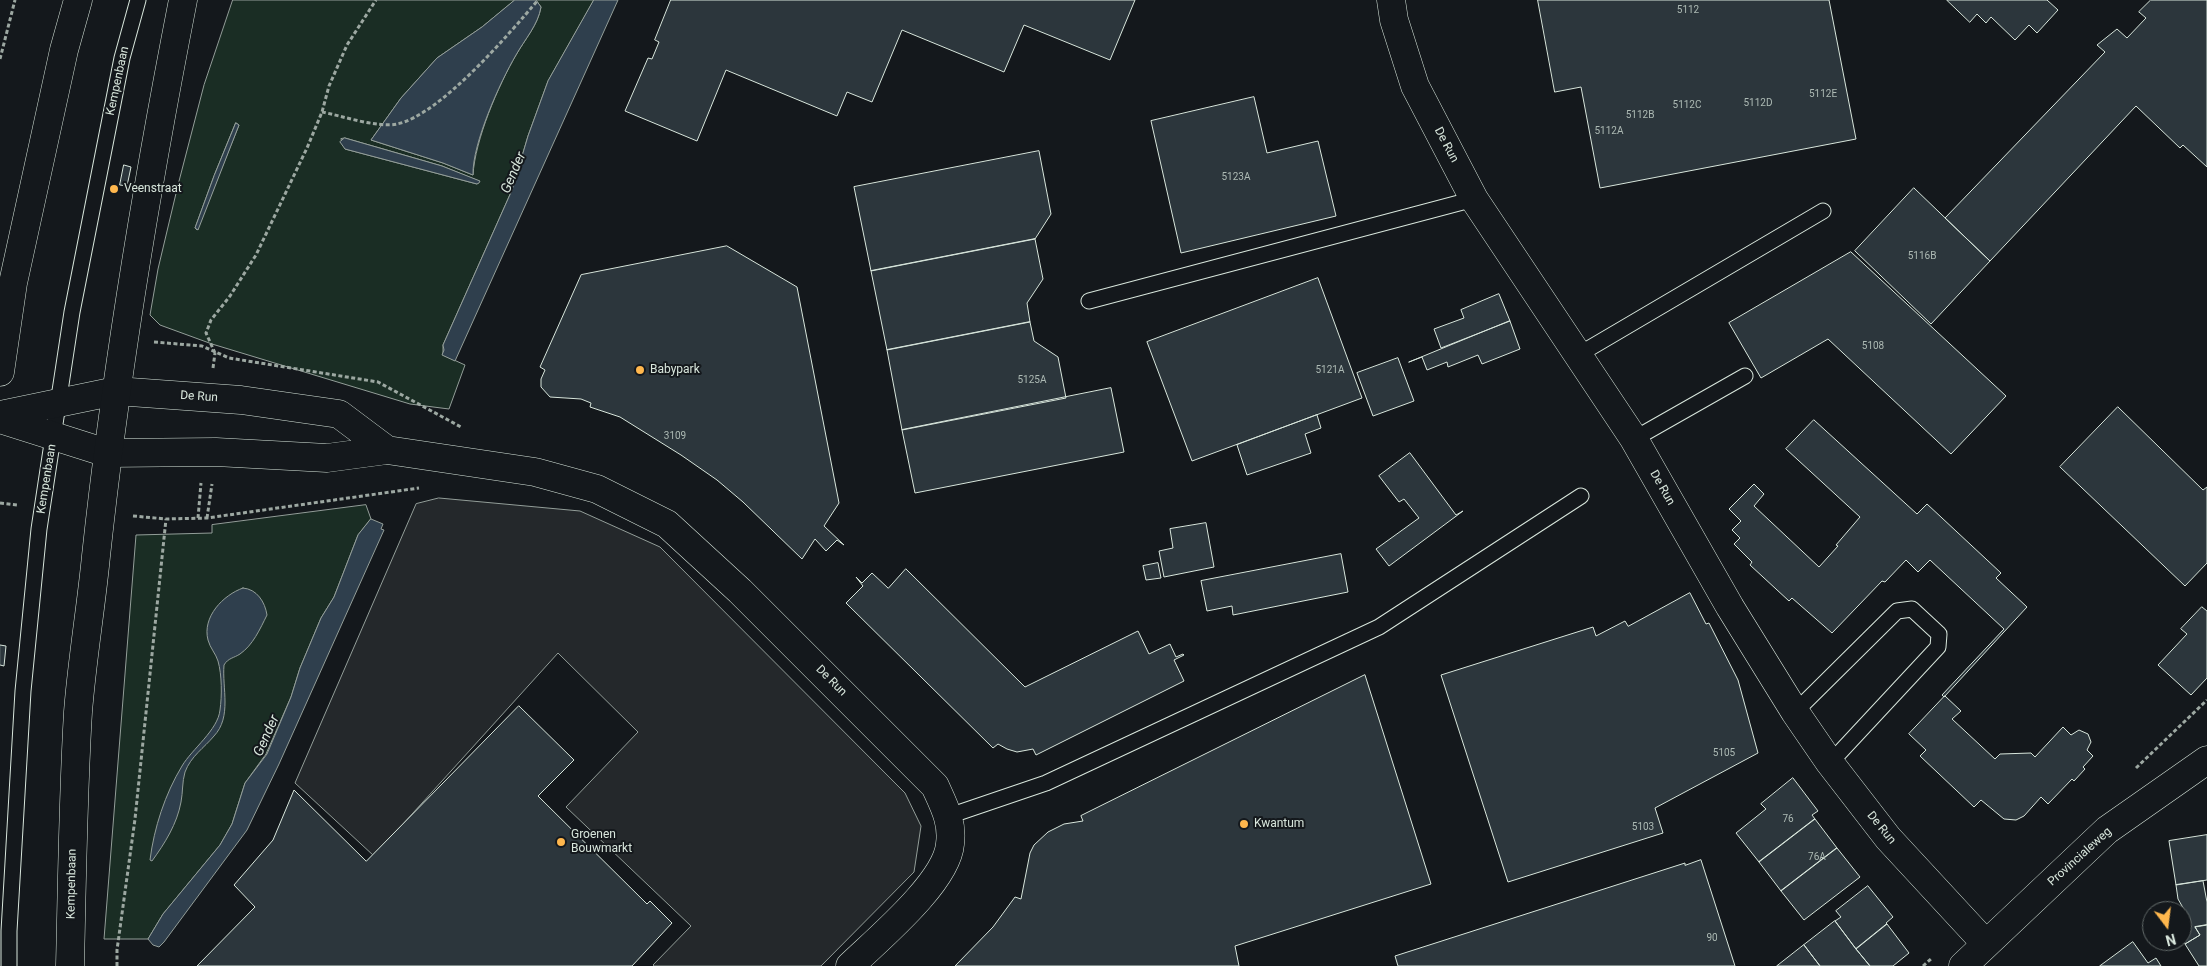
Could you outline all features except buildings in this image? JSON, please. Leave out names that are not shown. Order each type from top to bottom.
[{"type":"street","points":[[0,372],[13,283],[64,50],[78,0]]},
{"type":"street","name":"Kempenbaan","points":[[70,966],[73,812],[78,709],[116,391],[154,148],[183,0]]},
{"type":"street","name":"De Run","points":[[1391,0],[1394,20],[1415,86],[1474,199],[1634,439],[1730,607],[1795,712],[1830,763],[1888,838],[1986,944]]},
{"type":"street","name":"De Run","points":[[0,417],[116,391],[241,400],[339,414],[387,450]]},
{"type":"street","name":"De Run","points":[[0,417],[108,453],[216,452],[327,458],[387,450],[535,472],[598,489],[667,524],[740,591],[935,786],[949,816],[950,846],[938,876],[888,930],[850,966]]},
{"type":"street","name":"Provincialeweg","points":[[1963,966],[2107,830],[2207,760]]},
{"type":"lane","name":"Kempenbaan","points":[[9,966],[9,921],[26,661],[40,529],[72,312],[122,58],[138,0]]},
{"type":"lane","points":[[1089,301],[1474,199]]},
{"type":"lane","points":[[1578,355],[1823,211]]},
{"type":"lane","points":[[1634,439],[1745,376]]},
{"type":"lane","points":[[949,816],[1046,783],[1379,627],[1581,496]]},
{"type":"lane","points":[[1795,712],[1896,610],[1912,609],[1939,634],[1938,647],[1830,763]]},
{"type":"path","points":[[0,59],[15,0]]},
{"type":"path","points":[[376,0],[347,45],[329,86],[322,112],[256,256],[230,296],[211,320],[206,333],[215,353],[229,358],[378,382],[469,432]]},
{"type":"path","points":[[322,112],[395,125],[415,119],[444,98],[490,53],[538,0]]},
{"type":"path","points":[[198,518],[428,487]]},
{"type":"path","points":[[117,966],[117,950],[135,819],[166,519]]},
{"type":"green space","points":[[233,0],[515,0],[482,27],[437,58],[401,98],[371,140],[443,163],[473,175],[478,146],[488,114],[509,68],[539,14],[541,7],[536,0],[594,0],[548,81],[528,136],[512,190],[443,345],[443,355],[465,365],[449,409],[410,404],[212,344],[160,325],[150,315],[158,269],[204,85]],"holes":[[[236,123],[239,125],[197,230],[195,228]],[[345,138],[442,166],[479,182],[477,184],[345,149],[341,139]]]},
{"type":"green space","points":[[366,505],[371,519],[358,535],[334,597],[321,618],[300,668],[291,697],[266,754],[245,783],[232,824],[220,845],[163,914],[148,939],[104,939],[136,535],[212,533],[212,525]]},
{"type":"shaded area","name":"Groenen Bouwmarkt","points":[[439,498],[580,511],[660,547],[905,793],[921,826],[914,872],[821,966],[654,966],[691,926],[566,807],[638,732],[558,653],[374,856],[295,783],[416,504]]},
{"type":"water","points":[[515,0],[536,0],[541,7],[534,26],[510,67],[488,114],[477,147],[473,175],[443,163],[371,140],[401,98],[437,58],[482,27]]},
{"type":"water","points":[[594,0],[618,0],[455,361],[442,355],[443,345],[512,190],[528,136],[548,81]]},
{"type":"water","points":[[236,123],[239,125],[198,230],[195,228]]},
{"type":"water","points":[[345,138],[442,166],[480,181],[477,184],[345,149],[340,142]]},
{"type":"water","points":[[371,519],[383,524],[381,529],[384,530],[279,764],[247,830],[164,942],[159,947],[153,945],[148,939],[163,914],[220,845],[232,824],[245,783],[267,754],[291,697],[300,668],[321,618],[334,597],[358,535]]},
{"type":"water","points":[[243,588],[252,591],[259,597],[267,615],[249,646],[224,665],[225,711],[223,720],[214,736],[188,766],[184,776],[177,818],[166,840],[152,861],[150,860],[154,836],[170,788],[186,760],[215,725],[220,710],[220,673],[217,658],[208,640],[208,623],[211,615],[222,601]]},
{"type":"place","name":"Veenstraat","points":[[114,189]]},
{"type":"place","name":"Babypark","points":[[640,370]]},
{"type":"place","name":"Kwantum","points":[[1244,824]]},
{"type":"place","name":"Groenen Bouwmarkt","points":[[561,842]]},
{"type":"water label","name":"Gender","points":[[514,173]]},
{"type":"water label","name":"Gender","points":[[267,736]]}]
